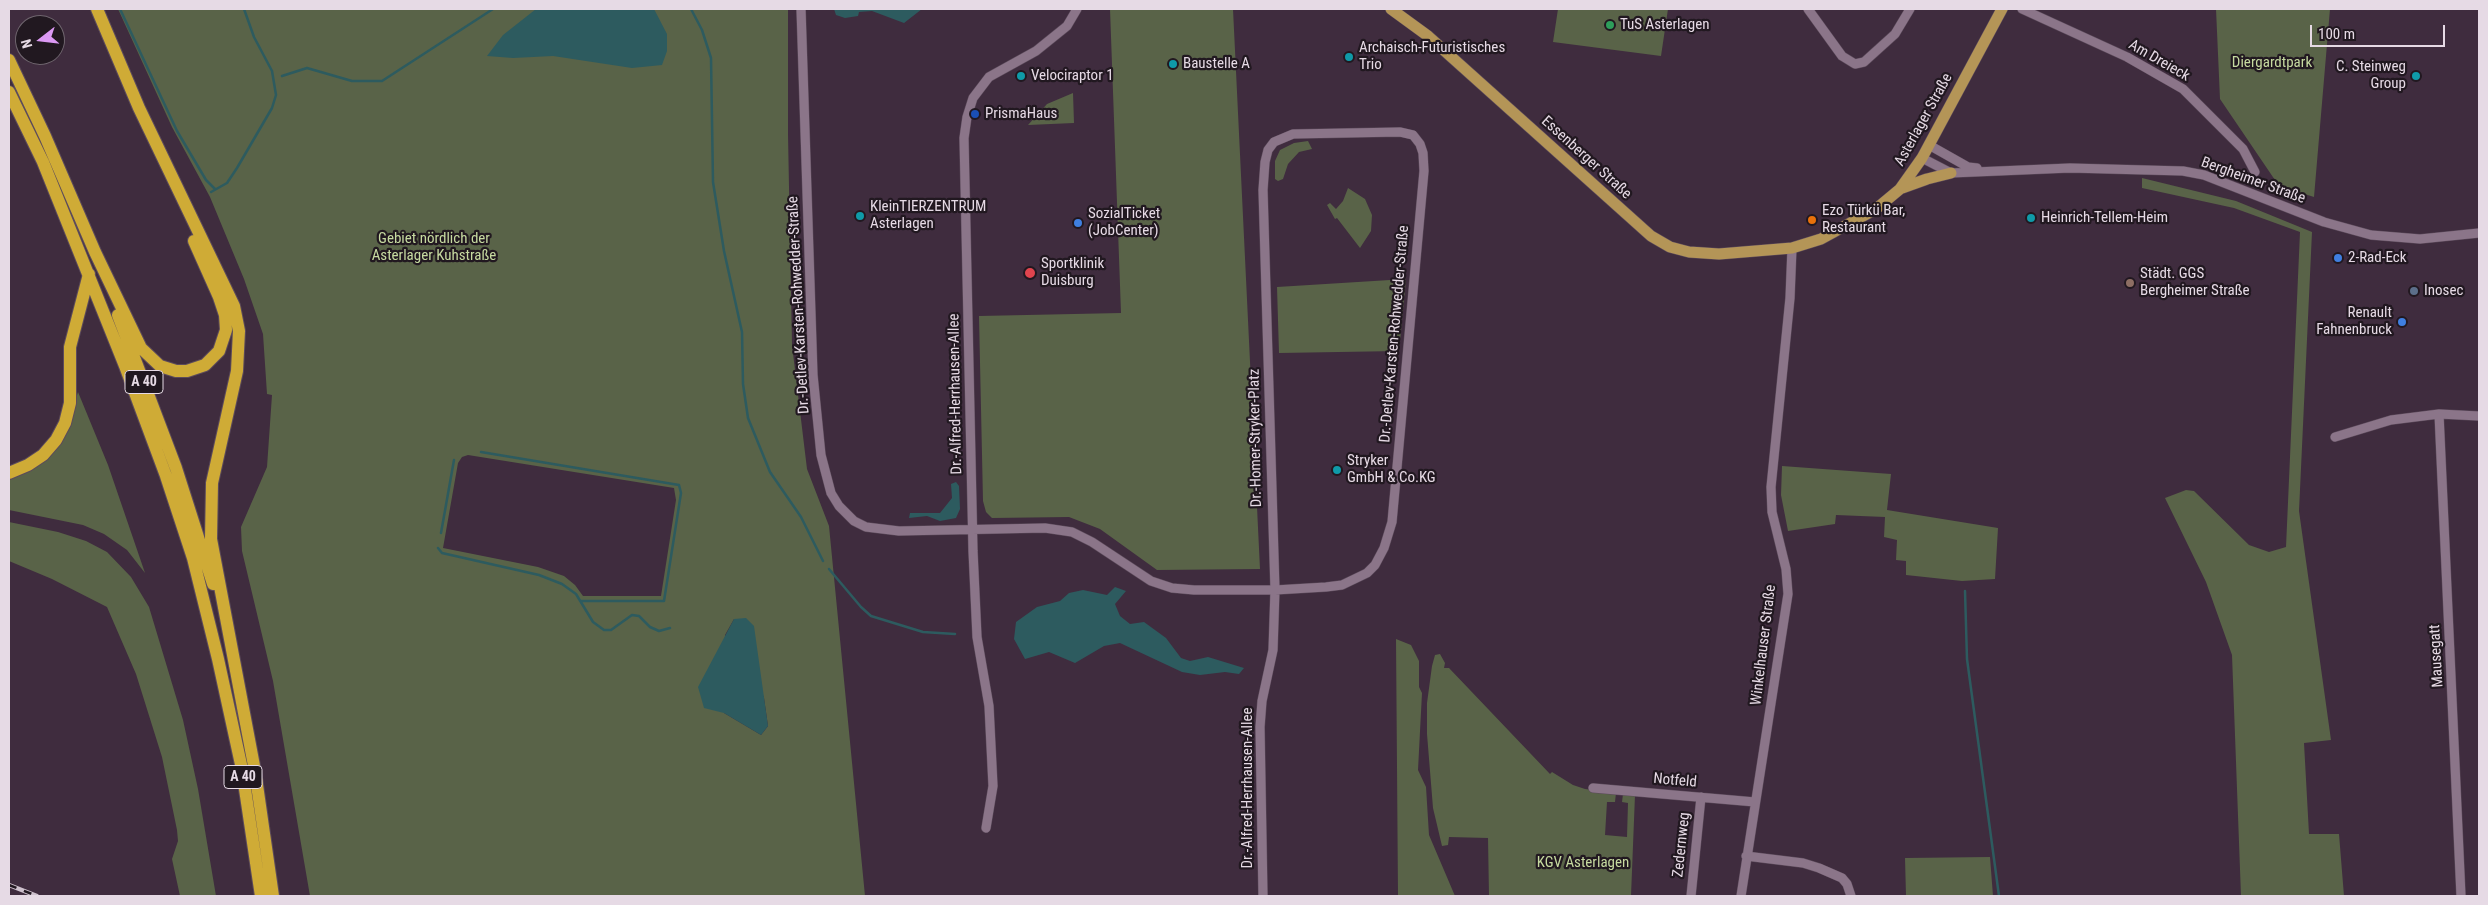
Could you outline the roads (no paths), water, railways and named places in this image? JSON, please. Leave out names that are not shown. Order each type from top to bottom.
[{"type":"highway","points":[[45,136],[95,252],[142,348],[152,360],[168,369],[187,371],[205,365],[219,352],[224,342],[226,330],[225,316],[199,251],[89,9]]},
{"type":"highway","points":[[98,9],[139,108],[230,298],[239,331],[237,371],[212,483],[211,539],[228,634]]},
{"type":"highway","name":"A 40","points":[[9,60],[45,136],[129,343],[176,468],[228,634],[255,771],[272,896]]},
{"type":"highway","name":"A 40","points":[[9,92],[43,162],[89,274],[166,476],[193,558],[218,659],[242,769],[261,896]]},
{"type":"highway","points":[[9,473],[28,465],[43,455],[56,440],[65,422],[70,403],[70,347],[89,274]]},
{"type":"main road","name":"Essenberger Straße","points":[[1392,9],[1428,36],[1651,236],[1670,247],[1689,252],[1719,254],[1792,248]]},
{"type":"main road","name":"Asterlager Straße","points":[[1792,248],[1821,239],[1864,216],[1900,189],[1922,158],[2002,9]]},
{"type":"main road","points":[[1900,189],[1927,179],[1952,173]]},
{"type":"street","name":"Dr.-Detlev-Karsten-Rohwedder-Straße","points":[[801,9],[813,375],[821,455],[831,493],[839,506],[854,520],[866,527],[900,531],[1045,528],[1072,532],[1092,542],[1151,581],[1172,588],[1274,590],[1342,585],[1358,579],[1374,565],[1384,548],[1392,522],[1424,171],[1423,153],[1413,135],[1384,132],[1293,134],[1274,142],[1268,150],[1265,162],[1266,286]]},
{"type":"street","name":"Dr.-Alfred-Herrhausen-Allee","points":[[986,828],[993,785],[989,706],[977,637],[972,529],[964,163],[967,117],[973,98],[989,77],[1036,51],[1067,26],[1077,9]]},
{"type":"street","points":[[1808,9],[1842,56],[1855,64],[1864,62],[1895,34],[1910,9]]},
{"type":"street","name":"Am Dreieck","points":[[2022,9],[2127,57],[2183,89],[2243,149],[2255,172]]},
{"type":"street","name":"Bergheimer Straße","points":[[1929,145],[1968,167],[1985,170]]},
{"type":"street","points":[[1922,158],[1952,173]]},
{"type":"street","name":"Bergheimer Straße","points":[[1952,173],[1985,170],[2132,168],[2183,172],[2204,175],[2324,222],[2371,235],[2420,239],[2479,233]]},
{"type":"street","name":"Winkelhauser Straße","points":[[1741,896],[1788,594],[1786,569],[1772,512],[1771,487],[1790,298],[1792,248]]},
{"type":"street","name":"Dr.-Homer-Stryker-Platz","points":[[1266,286],[1274,590]]},
{"type":"street","points":[[2335,437],[2391,420],[2440,414],[2479,416]]},
{"type":"street","name":"Mausegatt","points":[[2440,414],[2461,896]]},
{"type":"street","name":"Dr.-Alfred-Herrhausen-Allee","points":[[1263,896],[1260,727],[1262,702],[1273,650],[1274,590]]},
{"type":"street","name":"Notfeld","points":[[1593,788],[1755,802]]},
{"type":"street","name":"Zedernweg","points":[[1691,896],[1701,797]]},
{"type":"street","points":[[1746,856],[1803,863],[1819,868],[1842,878],[1847,884],[1851,896]]},
{"type":"waterway","points":[[120,9],[177,131],[206,180],[215,189]]},
{"type":"waterway","points":[[211,192],[227,183],[272,108],[276,95],[272,71],[254,37],[244,9]]},
{"type":"waterway","points":[[282,76],[307,68],[352,81],[382,81],[493,9]]},
{"type":"waterway","points":[[691,9],[702,30],[711,58],[713,182],[724,251],[742,332],[743,384],[748,418],[770,472],[801,517],[823,561]]},
{"type":"waterway","points":[[481,452],[679,485],[681,493],[664,601],[581,601]]},
{"type":"waterway","points":[[441,533],[454,460]]},
{"type":"waterway","points":[[438,548],[442,553],[539,575],[562,584],[576,594],[593,622],[604,630],[611,630],[632,615],[639,616],[650,627],[659,631],[670,628]]},
{"type":"waterway","points":[[829,569],[871,616],[923,632],[955,634]]},
{"type":"waterway","points":[[1965,591],[1967,659],[1999,896]]},
{"type":"railway","points":[[9,885],[37,896]]},
{"type":"place","name":"TuS Asterlagen","points":[[1610,25]]},
{"type":"place","name":"Archaisch-Futuristisches Trio","points":[[1349,57]]},
{"type":"place","name":"Baustelle A","points":[[1173,64]]},
{"type":"place","name":"Velociraptor 1","points":[[1021,76]]},
{"type":"place","name":"C. Steinweg Group","points":[[2416,76]]},
{"type":"place","name":"PrismaHaus","points":[[975,114]]},
{"type":"place","name":"KleinTIERZENTRUM Asterlagen","points":[[860,216]]},
{"type":"place","name":"Heinrich-Tellem-Heim","points":[[2031,218]]},
{"type":"place","name":"Ezo Türkü Bar, Restaurant","points":[[1812,220]]},
{"type":"place","name":"SozialTicket (JobCenter)","points":[[1078,223]]},
{"type":"place","name":"2-Rad-Eck","points":[[2338,258]]},
{"type":"place","name":"Sportklinik Duisburg","points":[[1030,273]]},
{"type":"place","name":"Städt. GGS Bergheimer Straße","points":[[2130,283]]},
{"type":"place","name":"Inosec","points":[[2414,291]]},
{"type":"place","name":"Renault Fahnenbruck","points":[[2402,322]]},
{"type":"place","name":"Stryker GmbH & Co.KG","points":[[1337,470]]},
{"type":"park label","name":"Diergardtpark","points":[[2272,63]]},
{"type":"park label","name":"Gebiet nördlich der Asterlager Kuhstraße","points":[[434,248]]},
{"type":"park label","name":"KGV Asterlagen","points":[[1583,863]]}]
